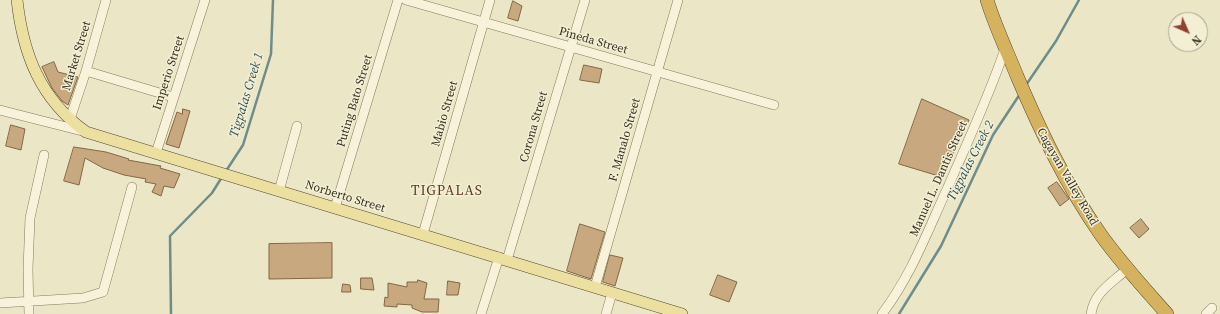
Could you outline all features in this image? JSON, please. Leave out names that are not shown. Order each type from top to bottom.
[{"type":"highway","name":"Cagayan Valley Road","points":[[987,0],[1005,48],[1040,130],[1082,207],[1127,269],[1167,314]]},
{"type":"main road","points":[[17,0],[20,29],[30,60],[45,91],[70,120],[86,132]]},
{"type":"main road","name":"Norberto Street","points":[[86,132],[211,170],[235,179],[423,234],[682,314]]},
{"type":"street","name":"Market Street","points":[[70,120],[86,71],[106,0]]},
{"type":"street","name":"Imperio Street","points":[[156,153],[205,0]]},
{"type":"street","name":"Puting Bato Street","points":[[335,208],[398,0]]},
{"type":"street","name":"Pineda Street","points":[[406,0],[774,105]]},
{"type":"street","name":"Mabio Street","points":[[423,234],[490,0]]},
{"type":"street","name":"Corona Street","points":[[481,314],[503,259],[585,0]]},
{"type":"street","name":"F. Manalo Street","points":[[595,287],[678,0]]},
{"type":"street","name":"Manuel L. Dantis Street","points":[[882,314],[910,272],[973,133],[993,85],[1005,48]]},
{"type":"street","points":[[86,71],[173,97]]},
{"type":"street","name":"Norberto Street","points":[[0,110],[86,132]]},
{"type":"street","points":[[279,191],[298,126]]},
{"type":"street","points":[[29,314],[28,269],[30,218],[44,155]]},
{"type":"street","points":[[0,303],[83,298],[103,292],[132,187]]},
{"type":"street","points":[[1091,314],[1092,304],[1098,294],[1127,269]]},
{"type":"street","points":[[606,314],[612,293]]},
{"type":"building","points":[[513,1],[522,6],[518,21],[508,18]]},
{"type":"building","points":[[54,62],[58,72],[78,77],[68,105],[62,101],[52,88],[42,67]]},
{"type":"building","points":[[584,65],[602,69],[599,83],[580,80]]},
{"type":"building","points":[[922,99],[969,120],[942,177],[899,164]]},
{"type":"building","points":[[183,109],[190,111],[179,148],[166,144],[177,112],[182,114]]},
{"type":"building","points":[[11,125],[25,129],[21,150],[6,146]]},
{"type":"building","points":[[74,147],[106,152],[129,159],[128,160],[161,166],[160,168],[180,174],[174,188],[164,186],[161,196],[152,192],[156,184],[145,182],[146,179],[124,175],[103,168],[85,158],[79,185],[64,181]]},
{"type":"building","points":[[1057,182],[1069,199],[1060,206],[1048,188]]},
{"type":"building","points":[[1141,219],[1149,229],[1139,238],[1130,228]]},
{"type":"building","points":[[580,224],[605,232],[591,279],[567,271]]},
{"type":"building","points":[[332,243],[332,278],[269,279],[269,244]]},
{"type":"building","points":[[610,255],[623,258],[615,286],[603,282]]},
{"type":"building","points":[[718,275],[737,282],[729,302],[710,295]]},
{"type":"building","points":[[361,278],[372,278],[374,290],[361,289]]},
{"type":"building","points":[[418,280],[427,283],[424,299],[439,299],[438,312],[422,312],[412,308],[412,305],[397,304],[397,307],[384,306],[385,297],[388,298],[388,283],[407,287],[407,282],[417,282]]},
{"type":"building","points":[[448,281],[460,283],[458,295],[447,295]]},
{"type":"building","points":[[343,284],[350,285],[351,292],[342,292]]},
{"type":"waterway","name":"Tigpalas Creek 1","points":[[226,171],[243,145],[271,54],[273,0]]},
{"type":"waterway","name":"Tigpalas Creek 2","points":[[1026,85],[1056,41],[1079,0]]},
{"type":"waterway","name":"Tigpalas Creek 2","points":[[899,314],[941,246],[993,135],[1020,94]]},
{"type":"waterway","name":"Tigpalas Creek 1","points":[[171,314],[170,236],[212,193],[222,177]]},
{"type":"district","name":"TIGPALAS","points":[[447,191]]}]
